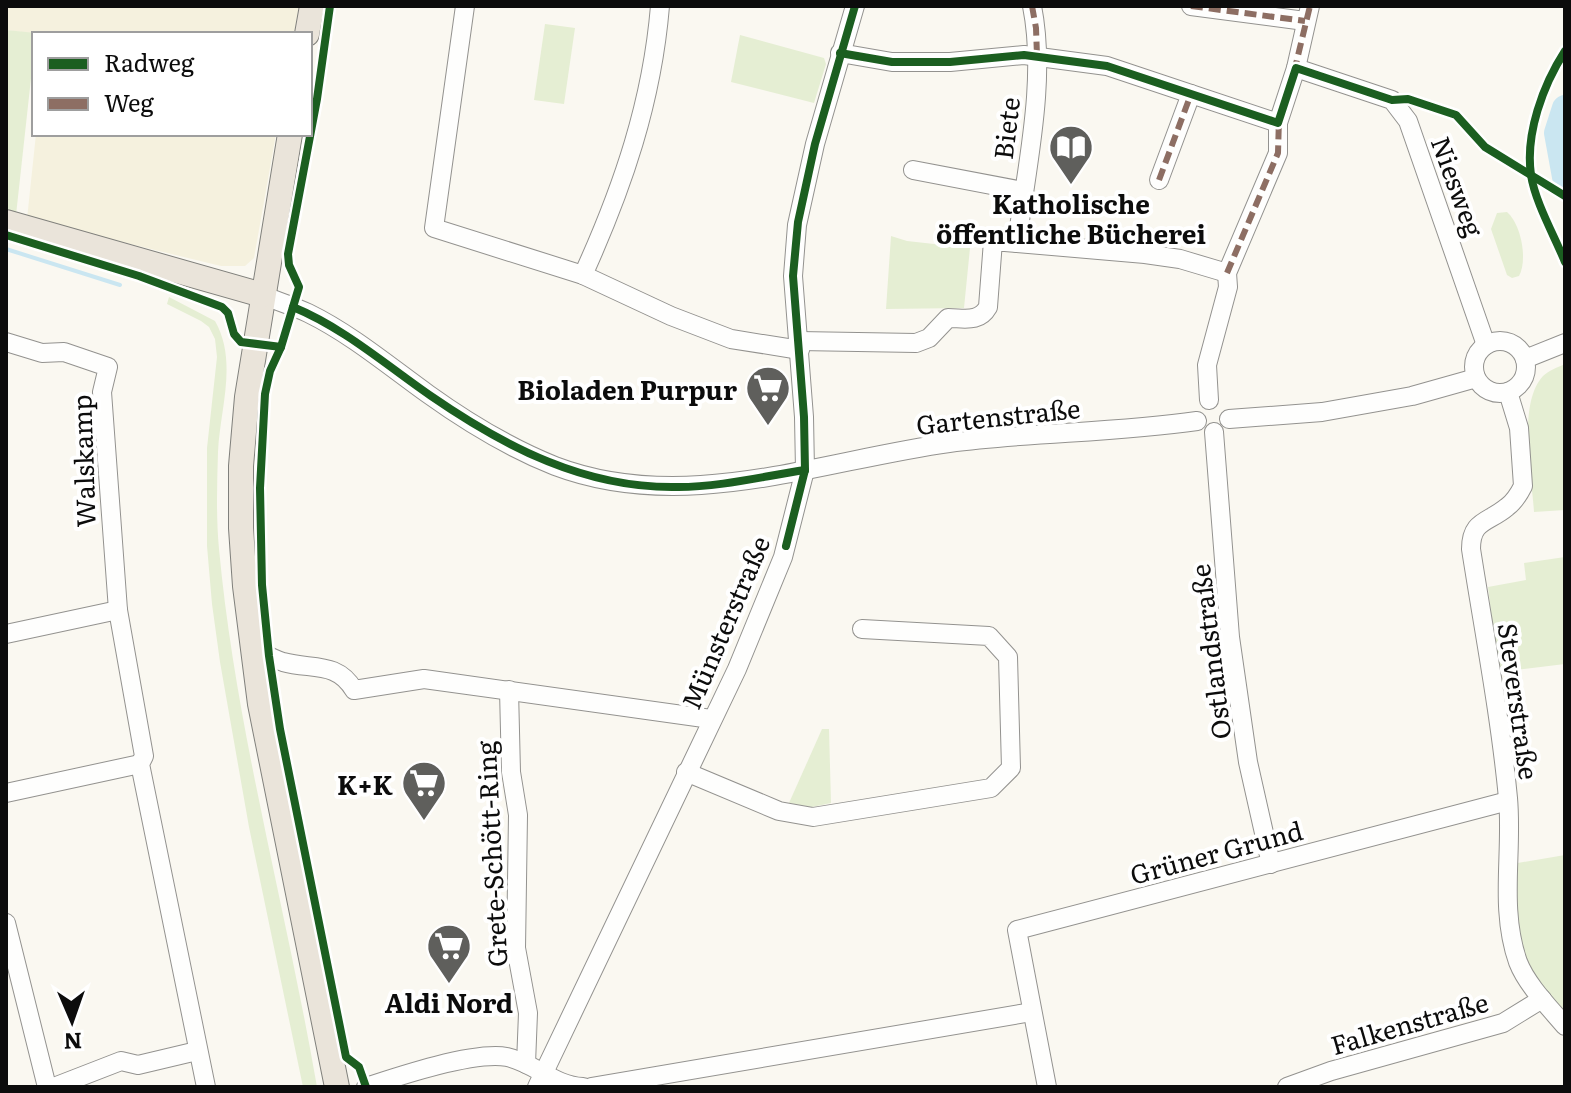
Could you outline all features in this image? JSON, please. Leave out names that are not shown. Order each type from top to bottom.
[{"type":"main road","points":[[307,32],[312,6]]},
{"type":"main road","points":[[290,136],[247,397],[241,466],[241,528],[263,719],[337,1087]]},
{"type":"main road","points":[[6,222],[262,295]]},
{"type":"street","points":[[465,6],[434,228],[583,275],[671,316],[731,339],[799,346],[916,343],[929,338],[948,318],[976,319],[983,315],[988,307],[993,241],[1145,254],[1180,259],[1227,273]]},
{"type":"street","points":[[583,275],[612,212],[638,137],[651,82],[660,6]]},
{"type":"street","name":"Münsterstraße","points":[[540,1081],[737,669],[779,566],[805,470],[793,276],[798,222],[840,53],[855,6]]},
{"type":"street","name":"Biete","points":[[913,170],[1023,191],[1037,78],[1036,28],[1032,6]]},
{"type":"street","points":[[1191,6],[1307,14],[1296,68],[1278,123],[1278,153],[1227,273],[1228,287],[1207,365],[1209,400]]},
{"type":"street","points":[[840,53],[892,62],[1037,56],[1107,66],[1278,123]]},
{"type":"street","name":"Niesweg","points":[[1296,68],[1392,100],[1401,109],[1419,150],[1486,345]]},
{"type":"street","points":[[1159,180],[1191,94]]},
{"type":"street","points":[[1017,243],[1023,191]]},
{"type":"street","name":"Gartenstraße","points":[[262,295],[318,319],[512,447],[566,469],[629,485],[682,488],[953,443],[1197,421]]},
{"type":"street","name":"Walskamp","points":[[6,342],[42,353],[64,352],[108,367],[102,392],[118,610],[144,756],[140,764],[206,1087]]},
{"type":"street","points":[[1506,342],[1521,351],[1525,359],[1523,379],[1517,388],[1508,392],[1489,391],[1476,378],[1475,360],[1486,345],[1506,342]]},
{"type":"street","points":[[1525,359],[1565,343]]},
{"type":"street","points":[[1229,419],[1322,412],[1412,396],[1476,378]]},
{"type":"street","name":"Steverstraße","points":[[1508,392],[1519,428],[1523,486],[1508,507],[1477,525],[1471,538],[1508,801],[1506,874],[1509,920],[1519,963],[1542,999],[1565,1026]]},
{"type":"street","points":[[1209,400],[1222,402],[1229,412],[1229,419],[1224,428],[1214,432],[1203,430],[1197,421],[1200,405],[1209,400]]},
{"type":"street","name":"Ostlandstraße","points":[[1214,432],[1230,637],[1248,762],[1271,864]]},
{"type":"street","points":[[6,634],[118,610]]},
{"type":"street","points":[[686,772],[779,811],[813,817],[991,788],[1011,768],[1008,657],[989,636],[862,629]]},
{"type":"street","points":[[253,648],[280,661],[332,670],[346,676],[354,690],[424,679],[711,719]]},
{"type":"street","name":"Grete-Schött-Ring","points":[[509,690],[511,772],[518,815],[516,948],[528,1013],[526,1064]]},
{"type":"street","points":[[6,793],[140,764]]},
{"type":"street","name":"Grüner Grund","points":[[1047,1087],[1017,930],[1508,801]]},
{"type":"street","points":[[6,923],[47,1087]]},
{"type":"street","name":"Falkenstraße","points":[[1287,1087],[1331,1071],[1503,1023],[1542,999]]},
{"type":"street","points":[[591,1087],[620,1085],[1032,1012]]},
{"type":"street","points":[[54,1087],[121,1061],[138,1065],[197,1051]]},
{"type":"street","points":[[366,1087],[395,1077],[480,1058],[506,1057],[526,1064],[540,1081],[583,1087]]},
{"type":"shaded area","points":[[6,6],[299,6],[294,32],[32,33],[6,30]]},
{"type":"shaded area","points":[[36,136],[276,136],[254,258],[245,266],[221,266],[27,219]]},
{"type":"green space","points":[[545,24],[575,28],[564,104],[534,100]]},
{"type":"green space","points":[[6,30],[32,33],[32,69],[16,215],[6,212]]},
{"type":"green space","points":[[740,35],[824,58],[826,64],[814,103],[731,82]]},
{"type":"green space","points":[[1507,212],[1516,225],[1523,252],[1522,269],[1519,276],[1512,278],[1507,275],[1491,229],[1497,213]]},
{"type":"green space","points":[[891,236],[907,241],[970,248],[964,308],[886,309]]},
{"type":"green space","points":[[169,297],[215,321],[225,352],[227,369],[218,452],[217,500],[227,617],[249,752],[317,1087],[303,1087],[249,827],[212,604],[207,546],[207,448],[217,357],[215,339],[209,327],[201,321],[167,304]]},
{"type":"green space","points":[[1565,364],[1565,510],[1534,512],[1528,441],[1530,404],[1543,376]]},
{"type":"green space","points":[[1565,557],[1565,664],[1498,672],[1488,587],[1526,580],[1524,563]]},
{"type":"green space","points":[[822,729],[829,729],[831,803],[812,807],[789,803]]},
{"type":"green space","points":[[1565,855],[1565,1017],[1523,956],[1512,864]]},
{"type":"waterway","points":[[1565,108],[1557,133],[1565,177]]},
{"type":"waterway","points":[[6,249],[120,285]]},
{"type":"marked path","points":[[1032,6],[1037,56],[1043,57]]},
{"type":"marked path","points":[[1191,6],[1305,21]]},
{"type":"marked path","points":[[1294,72],[1310,6]]},
{"type":"marked path","points":[[1159,180],[1191,94]]},
{"type":"marked path","points":[[1227,273],[1278,153],[1279,118]]},
{"type":"cycle path","points":[[312,126],[330,6]]},
{"type":"cycle path","points":[[786,546],[805,470],[793,276],[798,222],[815,144],[855,6]]},
{"type":"cycle path","points":[[1565,51],[1543,94],[1533,127],[1530,159],[1537,196],[1565,262]]},
{"type":"cycle path","points":[[840,53],[892,62],[950,62],[1024,55],[1107,66],[1278,123],[1296,68],[1392,100],[1408,99],[1456,115],[1485,147],[1565,196]]},
{"type":"cycle path","points":[[310,136],[288,254],[289,265],[299,287],[265,394],[260,488],[262,585],[280,729],[346,1057],[359,1067],[366,1087]]},
{"type":"cycle path","points":[[6,235],[139,276],[222,307],[228,313],[234,334],[241,342],[281,347]]},
{"type":"cycle path","points":[[293,307],[347,336],[488,432],[517,448],[579,473],[644,486],[694,487],[805,470]]},
{"type":"place","name":"Katholische öffentliche Bücherei","points":[[1071,186]]},
{"type":"place","name":"Bioladen Purpur","points":[[768,427]]},
{"type":"place","name":"K+K","points":[[424,822]]},
{"type":"place","name":"Aldi Nord","points":[[449,985]]}]
